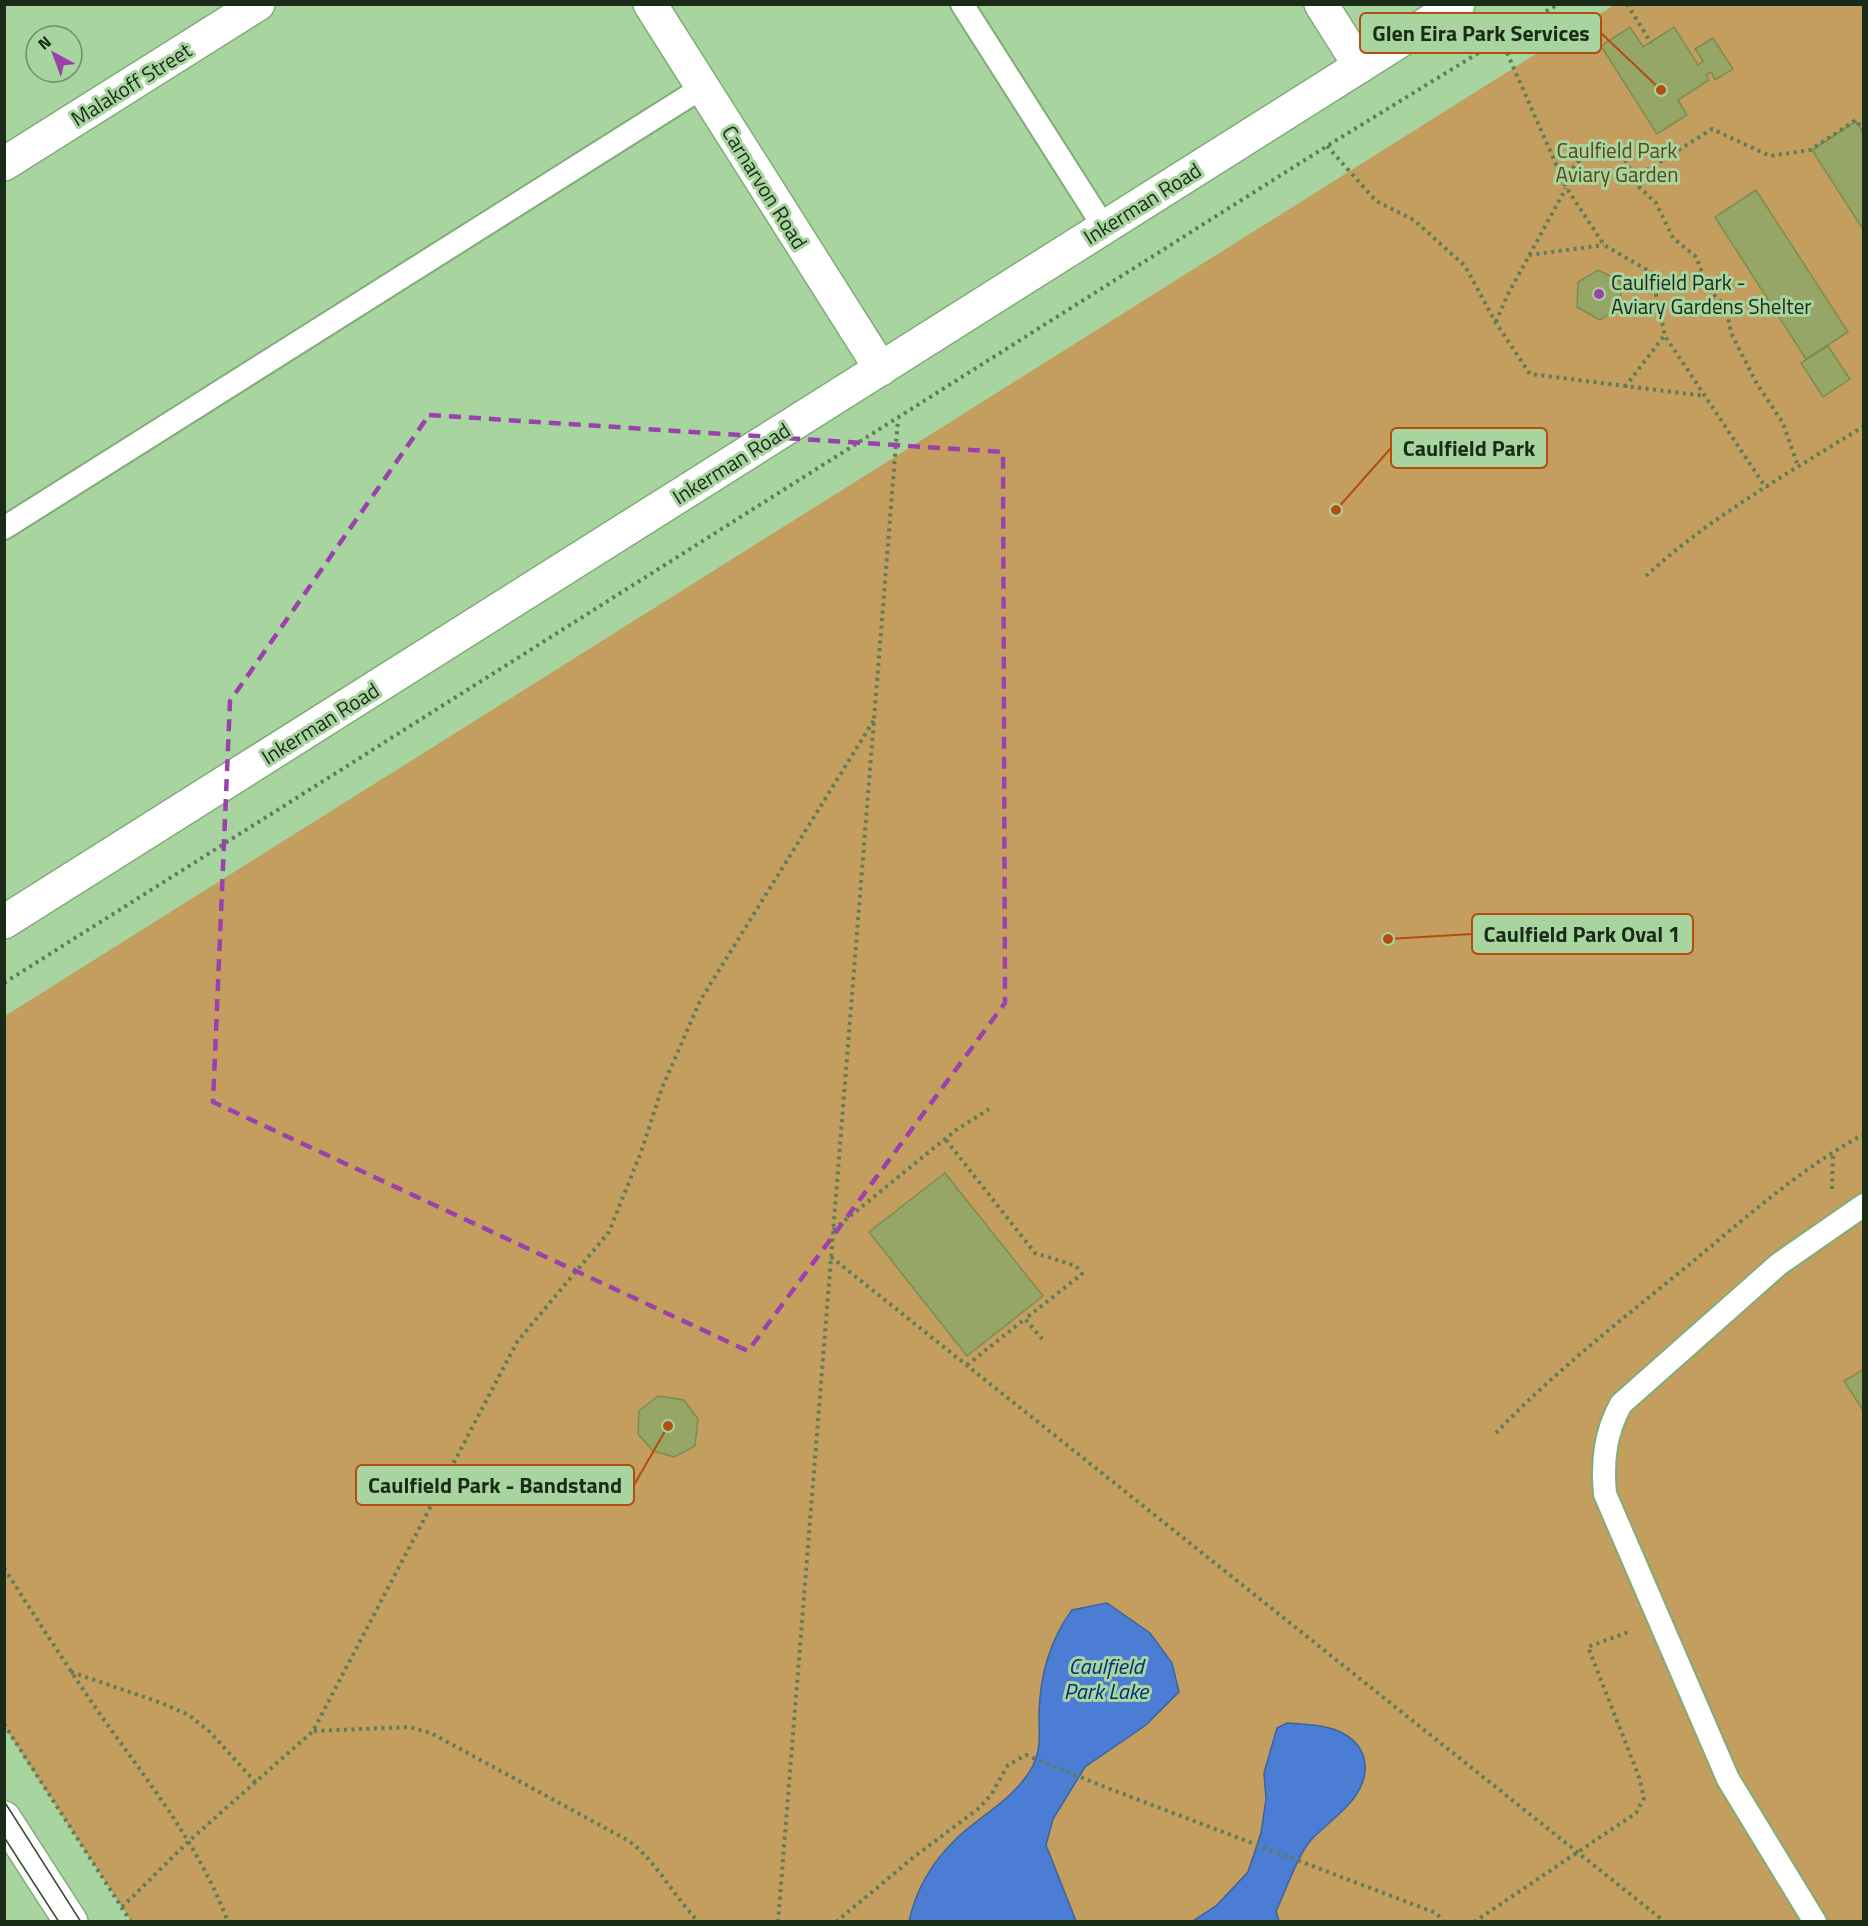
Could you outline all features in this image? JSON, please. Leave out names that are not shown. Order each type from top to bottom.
[{"type":"street","name":"Malakoff Street","points":[[4,164],[258,4]]},
{"type":"street","name":"Carnarvon Road","points":[[650,4],[881,369]]},
{"type":"street","points":[[1321,4],[1360,66]]},
{"type":"street","name":"Inkerman Road","points":[[4,922],[1458,4]]},
{"type":"street","points":[[4,1818],[71,1922]]},
{"type":"lane","points":[[962,4],[1104,227]]},
{"type":"lane","points":[[4,528],[703,87]]},
{"type":"lane","points":[[1815,1922],[1728,1779],[1605,1494],[1604,1450],[1614,1416],[1621,1404],[1779,1264],[1863,1205]]},
{"type":"path","points":[[4,983],[1327,146],[1558,4]]},
{"type":"path","points":[[1627,4],[1651,43]]},
{"type":"path","points":[[1501,39],[1566,187],[1604,245],[1651,273],[1665,336],[1766,488]]},
{"type":"path","points":[[1634,178],[1712,129],[1770,156],[1810,150],[1856,120],[1863,132]]},
{"type":"path","points":[[1563,180],[1582,157],[1598,145],[1622,153],[1637,185],[1656,203],[1673,238],[1696,257],[1709,290],[1726,307],[1731,333],[1757,384],[1783,423],[1798,466]]},
{"type":"path","points":[[1327,146],[1376,201],[1414,219],[1465,266],[1496,323],[1530,374],[1625,388],[1706,396]]},
{"type":"path","points":[[1496,323],[1566,187]]},
{"type":"path","points":[[1529,255],[1604,245]]},
{"type":"path","points":[[1625,388],[1665,336]]},
{"type":"path","points":[[778,1922],[898,419]]},
{"type":"path","points":[[1646,576],[1683,543],[1798,466],[1863,426]]},
{"type":"path","points":[[122,1907],[190,1840],[313,1731],[517,1342],[609,1232],[641,1152],[662,1088],[700,1001],[874,720]]},
{"type":"path","points":[[833,1231],[946,1140],[989,1109]]},
{"type":"path","points":[[1496,1433],[1539,1388],[1750,1215],[1833,1151],[1863,1134]]},
{"type":"path","points":[[946,1140],[1035,1252],[1076,1266],[1082,1274],[967,1365]]},
{"type":"path","points":[[831,1257],[1665,1922]]},
{"type":"path","points":[[1025,1319],[1044,1341]]},
{"type":"path","points":[[4,1568],[70,1671],[190,1840],[215,1888],[228,1922]]},
{"type":"path","points":[[1474,1922],[1636,1813],[1644,1798],[1639,1777],[1588,1647],[1660,1619]]},
{"type":"path","points":[[70,1671],[189,1715],[210,1732],[256,1783]]},
{"type":"path","points":[[4,1724],[131,1922]]},
{"type":"path","points":[[313,1731],[409,1727],[431,1733],[629,1841],[653,1863],[674,1894],[699,1922]]},
{"type":"path","points":[[836,1922],[915,1856],[978,1809],[991,1795],[1008,1765],[1026,1755],[1233,1837],[1436,1913],[1444,1922]]},
{"type":"highlighted area","points":[[429,415],[1003,452],[1005,1003],[748,1351],[213,1102],[230,701]]},
{"type":"green space","name":"Caulfield Park Aviary Garden","points":[[1614,5],[1863,5],[1863,1921],[131,1921],[5,1728],[5,1016]]},
{"type":"water","name":"Caulfield Park Lake","points":[[1107,1603],[1150,1633],[1172,1663],[1179,1692],[1146,1725],[1085,1767],[1053,1819],[1046,1845],[1076,1921],[909,1921],[921,1887],[940,1857],[966,1830],[1014,1791],[1034,1764],[1039,1743],[1041,1686],[1052,1646],[1064,1622],[1072,1610]]},
{"type":"water","points":[[1287,1723],[1327,1727],[1344,1734],[1353,1741],[1364,1758],[1364,1777],[1360,1787],[1349,1804],[1306,1847],[1296,1864],[1276,1911],[1279,1921],[1193,1921],[1216,1906],[1248,1872],[1261,1833],[1266,1799],[1264,1773],[1277,1728]]},
{"type":"building","points":[[1630,27],[1643,47],[1674,27],[1698,65],[1703,61],[1695,49],[1713,38],[1733,69],[1715,80],[1711,72],[1706,75],[1709,80],[1678,100],[1687,115],[1657,134],[1601,46]]},
{"type":"building","points":[[1856,121],[1864,133],[1864,231],[1812,150]]},
{"type":"building","points":[[1756,190],[1848,332],[1806,359],[1715,217]]},
{"type":"building","name":"Caulfield Park - Aviary Gardens Shelter","points":[[1598,270],[1620,281],[1621,306],[1600,320],[1577,307],[1578,282]]},
{"type":"building","points":[[1828,346],[1850,379],[1823,397],[1801,363]]},
{"type":"building","points":[[945,1173],[1043,1296],[967,1356],[869,1232]]},
{"type":"building","points":[[1864,1369],[1864,1412],[1844,1381]]},
{"type":"building","points":[[658,1396],[684,1400],[698,1419],[695,1446],[674,1457],[653,1451],[638,1434],[639,1411]]},
{"type":"tram line","points":[[4,1801],[81,1922]]},
{"type":"tram line","points":[[4,1837],[59,1922]]},
{"type":"place","name":"Glen Eira Park Services","points":[[1661,90]]},
{"type":"place","name":"Caulfield Park - Aviary Gardens Shelter","points":[[1599,294]]},
{"type":"place","name":"Caulfield Park","points":[[1336,510]]},
{"type":"place","name":"Caulfield Park Oval 1","points":[[1388,939]]},
{"type":"place","name":"Caulfield Park - Bandstand","points":[[668,1426]]}]
